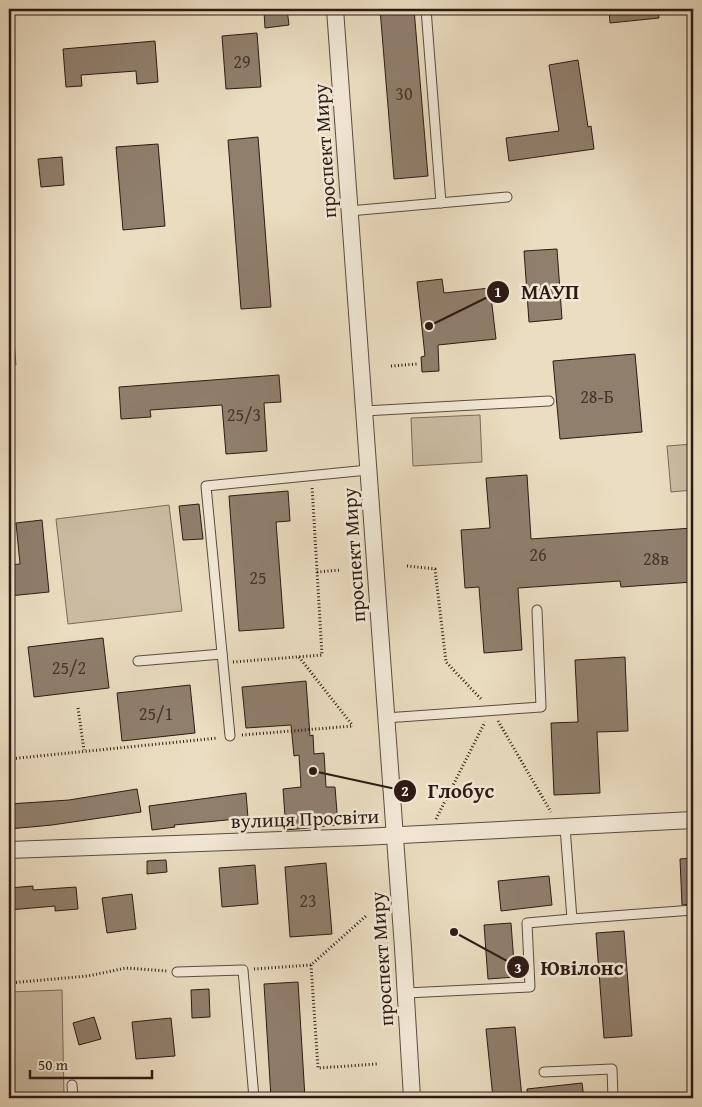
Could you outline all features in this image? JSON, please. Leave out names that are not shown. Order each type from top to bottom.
[{"type":"street","name":"проспект Миру","points":[[336,9],[412,1098]]},
{"type":"street","name":"вулиця Просвіти","points":[[9,850],[394,836],[693,820]]},
{"type":"lane","points":[[426,9],[441,203]]},
{"type":"lane","points":[[350,211],[507,198]]},
{"type":"lane","points":[[364,411],[549,401]]},
{"type":"lane","points":[[230,736],[206,486],[368,470]]},
{"type":"lane","points":[[386,718],[541,707],[537,610]]},
{"type":"lane","points":[[138,661],[222,658]]},
{"type":"lane","points":[[564,827],[572,919]]},
{"type":"lane","points":[[406,994],[530,987],[527,923],[693,910]]},
{"type":"lane","points":[[177,972],[243,970],[254,1098]]},
{"type":"lane","points":[[544,1072],[612,1069],[614,1098]]},
{"type":"lane","points":[[72,1085],[73,1098]]},
{"type":"path","points":[[392,366],[417,364]]},
{"type":"path","points":[[222,658],[322,655],[312,475]]},
{"type":"path","points":[[407,566],[435,570],[446,662],[491,710],[552,812]]},
{"type":"path","points":[[317,572],[341,570]]},
{"type":"path","points":[[9,759],[84,750],[353,726],[299,657]]},
{"type":"path","points":[[78,708],[84,750]]},
{"type":"path","points":[[434,821],[491,710]]},
{"type":"path","points":[[243,970],[311,965],[367,916]]},
{"type":"path","points":[[311,965],[318,1068],[377,1064]]},
{"type":"path","points":[[9,982],[88,976],[126,968],[177,972]]},
{"type":"shaded area","points":[[10,292],[16,365],[9,365]]},
{"type":"shaded area","points":[[480,415],[482,462],[413,466],[411,418]]},
{"type":"shaded area","points":[[693,444],[693,490],[671,492],[667,446]]},
{"type":"shaded area","points":[[169,505],[182,611],[68,624],[56,519]]},
{"type":"shaded area","points":[[62,990],[64,1098],[9,1098],[9,992]]},
{"type":"building","points":[[287,9],[289,25],[265,28],[264,11]]},
{"type":"building","points":[[380,9],[414,9],[428,176],[394,179]]},
{"type":"building","points":[[609,9],[658,9],[659,18],[610,23]]},
{"type":"building","points":[[257,33],[261,87],[226,89],[222,36]]},
{"type":"building","points":[[155,41],[158,82],[137,84],[136,71],[81,75],[82,86],[66,87],[63,49]]},
{"type":"building","points":[[578,60],[588,127],[591,126],[594,149],[509,161],[506,138],[559,131],[549,65]]},
{"type":"building","points":[[258,137],[271,307],[241,309],[228,140]]},
{"type":"building","points":[[158,144],[165,226],[123,230],[116,147]]},
{"type":"building","points":[[62,157],[64,185],[41,187],[38,159]]},
{"type":"building","points":[[557,249],[562,319],[529,322],[524,251]]},
{"type":"building","points":[[442,279],[444,293],[490,288],[496,339],[438,345],[439,371],[422,372],[421,357],[425,356],[417,282]]},
{"type":"building","points":[[635,354],[642,432],[560,439],[553,361]]},
{"type":"building","points":[[279,375],[281,402],[264,403],[267,451],[226,454],[222,405],[150,410],[151,417],[121,419],[119,387]]},
{"type":"building","points":[[527,475],[531,539],[693,528],[693,582],[621,587],[620,581],[518,588],[522,650],[484,653],[479,587],[465,588],[461,530],[490,528],[486,478]]},
{"type":"building","points":[[288,491],[290,521],[276,522],[284,628],[239,631],[229,496]]},
{"type":"building","points":[[199,504],[203,539],[183,540],[179,506]]},
{"type":"building","points":[[42,520],[49,592],[9,596],[9,565],[20,564],[16,523]]},
{"type":"building","points":[[103,638],[109,688],[34,697],[28,647]]},
{"type":"building","points":[[625,657],[628,731],[597,732],[600,793],[554,795],[551,723],[578,722],[575,660]]},
{"type":"building","points":[[306,681],[310,736],[313,735],[314,754],[324,753],[326,787],[335,787],[338,825],[286,830],[283,789],[301,787],[299,755],[294,756],[291,725],[246,728],[242,687]]},
{"type":"building","points":[[190,685],[195,733],[122,741],[117,693]]},
{"type":"building","points":[[137,789],[141,812],[52,825],[9,829],[9,804],[69,800]]},
{"type":"building","points":[[246,793],[248,818],[174,825],[175,827],[152,830],[149,806]]},
{"type":"building","points":[[693,858],[693,904],[682,905],[680,859]]},
{"type":"building","points":[[166,860],[167,872],[147,874],[147,861]]},
{"type":"building","points":[[326,863],[332,934],[290,937],[285,867]]},
{"type":"building","points":[[255,865],[258,904],[222,907],[219,868]]},
{"type":"building","points":[[549,876],[552,905],[501,911],[498,881]]},
{"type":"building","points":[[33,886],[33,890],[76,887],[78,909],[55,911],[55,906],[9,910],[9,888]]},
{"type":"building","points":[[132,894],[136,929],[107,933],[102,898]]},
{"type":"building","points":[[511,923],[515,977],[488,979],[484,925]]},
{"type":"building","points":[[624,931],[632,1036],[604,1038],[596,933]]},
{"type":"building","points":[[298,982],[305,1098],[271,1098],[264,984]]},
{"type":"building","points":[[209,989],[210,1017],[192,1018],[191,990]]},
{"type":"building","points":[[94,1017],[101,1039],[79,1045],[73,1023]]},
{"type":"building","points":[[171,1018],[175,1056],[136,1059],[132,1022]]},
{"type":"building","points":[[515,1027],[522,1098],[493,1098],[486,1029]]},
{"type":"building","points":[[582,1083],[584,1098],[527,1098],[527,1089]]},
{"type":"place","name":"МАУП","points":[[429,326]]},
{"type":"place","name":"Глобус","points":[[313,771]]},
{"type":"place","name":"Ювілонс","points":[[454,932]]}]
